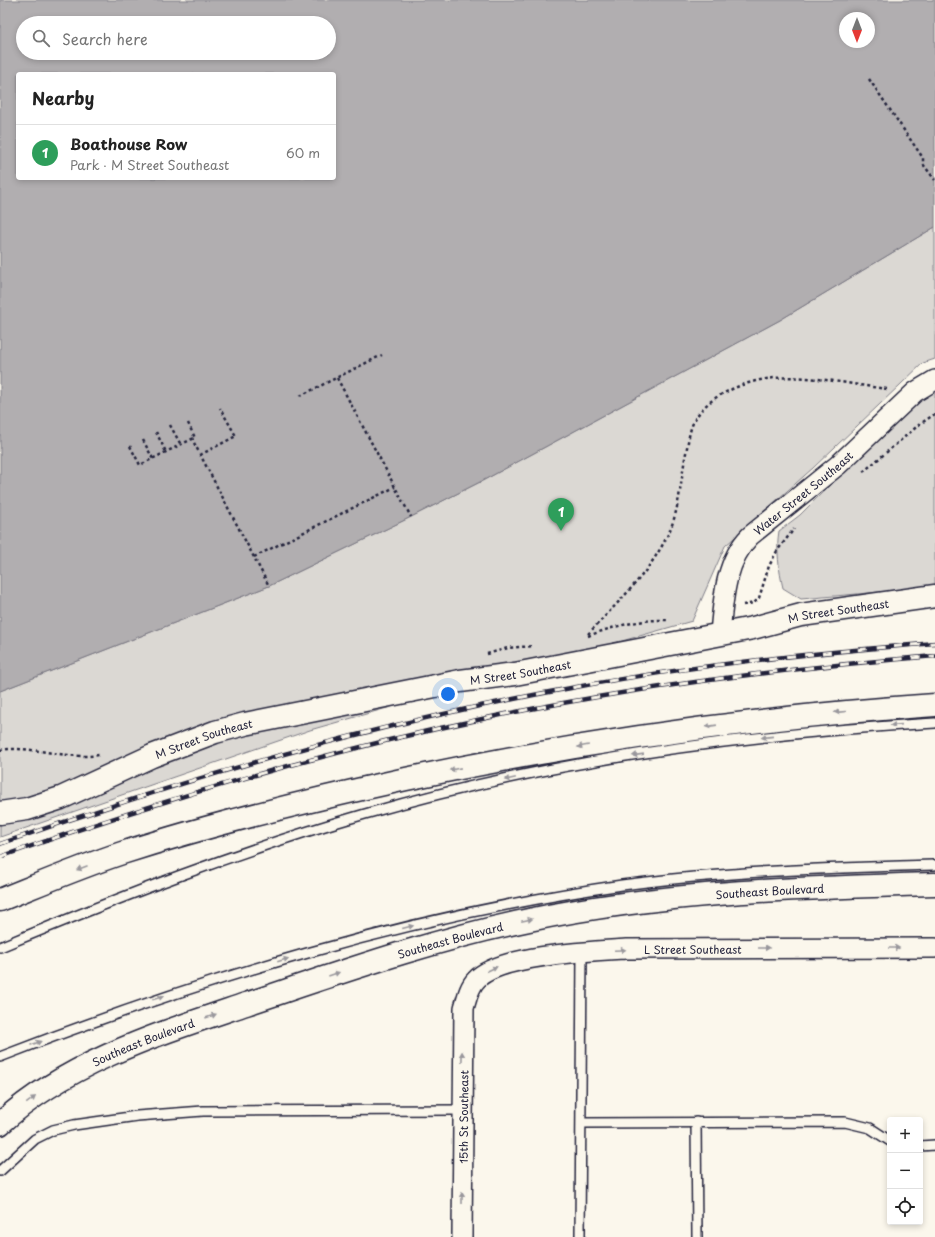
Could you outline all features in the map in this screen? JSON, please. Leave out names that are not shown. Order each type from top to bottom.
[{"type":"main road","name":"M Street Southeast","points":[[0,813],[27,809],[61,798],[159,753],[215,732],[245,724],[460,681],[515,674],[753,628],[801,615],[935,596]]},
{"type":"main road","points":[[0,900],[119,854],[205,827],[323,797],[442,771],[625,739],[722,725],[935,705]]},
{"type":"main road","name":"Southeast Boulevard","points":[[0,1124],[56,1083],[109,1056],[222,1012],[339,972],[455,937],[570,912],[690,896],[779,889],[935,884]]},
{"type":"street","name":"Water Street Southeast","points":[[720,634],[723,608],[732,563],[740,546],[750,536],[838,465],[915,392],[935,380]]},
{"type":"street","name":"L Street Southeast","points":[[467,997],[475,980],[489,970],[500,966],[582,952],[655,948],[935,948]]},
{"type":"street","name":"15th St Southeast","points":[[462,1237],[463,1018],[467,997]]},
{"type":"lane","points":[[0,947],[87,911],[233,856],[316,828],[421,799],[547,771],[622,757],[767,737],[935,723]]},
{"type":"lane","points":[[0,1057],[116,1013],[248,970],[369,936],[484,910],[594,890],[682,879],[798,871],[935,865]]},
{"type":"lane","points":[[580,1237],[582,952]]},
{"type":"lane","points":[[0,1171],[35,1138],[53,1130],[74,1125],[137,1116],[198,1111],[462,1110]]},
{"type":"lane","points":[[696,1122],[697,1237]]},
{"type":"lane","points":[[582,1123],[845,1122],[870,1128],[887,1139]]},
{"type":"lane","points":[[923,1146],[935,1146]]},
{"type":"path","points":[[869,79],[923,158],[923,164],[935,180]]},
{"type":"path","points":[[300,396],[382,355]]},
{"type":"path","points":[[587,636],[646,572],[662,547],[674,516],[693,424],[709,402],[737,386],[758,380],[780,377],[826,379],[915,392]]},
{"type":"path","points":[[337,378],[411,517]]},
{"type":"path","points":[[200,455],[236,436],[220,408]]},
{"type":"path","points":[[859,476],[920,424],[935,414]]},
{"type":"path","points":[[130,446],[140,465],[195,438],[188,423]]},
{"type":"path","points":[[170,425],[181,445]]},
{"type":"path","points":[[156,432],[166,452]]},
{"type":"path","points":[[192,439],[269,586]]},
{"type":"path","points":[[143,440],[153,459]]},
{"type":"path","points":[[254,557],[395,487]]},
{"type":"path","points":[[754,603],[759,598],[769,566],[777,551],[798,525]]},
{"type":"shaded area","points":[[0,0],[935,0],[935,227],[780,320],[484,480],[269,586],[0,691]]},
{"type":"shaded area","points":[[935,227],[935,359],[923,363],[813,468],[725,546],[692,621],[310,730],[0,837],[0,691],[269,586],[411,517],[484,480],[780,320]]},
{"type":"shaded area","points":[[935,387],[935,587],[801,599],[783,588],[778,560],[779,531],[800,515],[911,403]]},
{"type":"railway","points":[[0,844],[140,797],[282,754],[354,735],[498,702],[616,680],[707,666],[935,643]]},
{"type":"railway","points":[[0,857],[122,815],[245,778],[370,745],[496,716],[550,705],[715,679],[825,666],[935,656]]},
{"type":"place","name":"Boathouse Row","points":[[561,531]]}]
